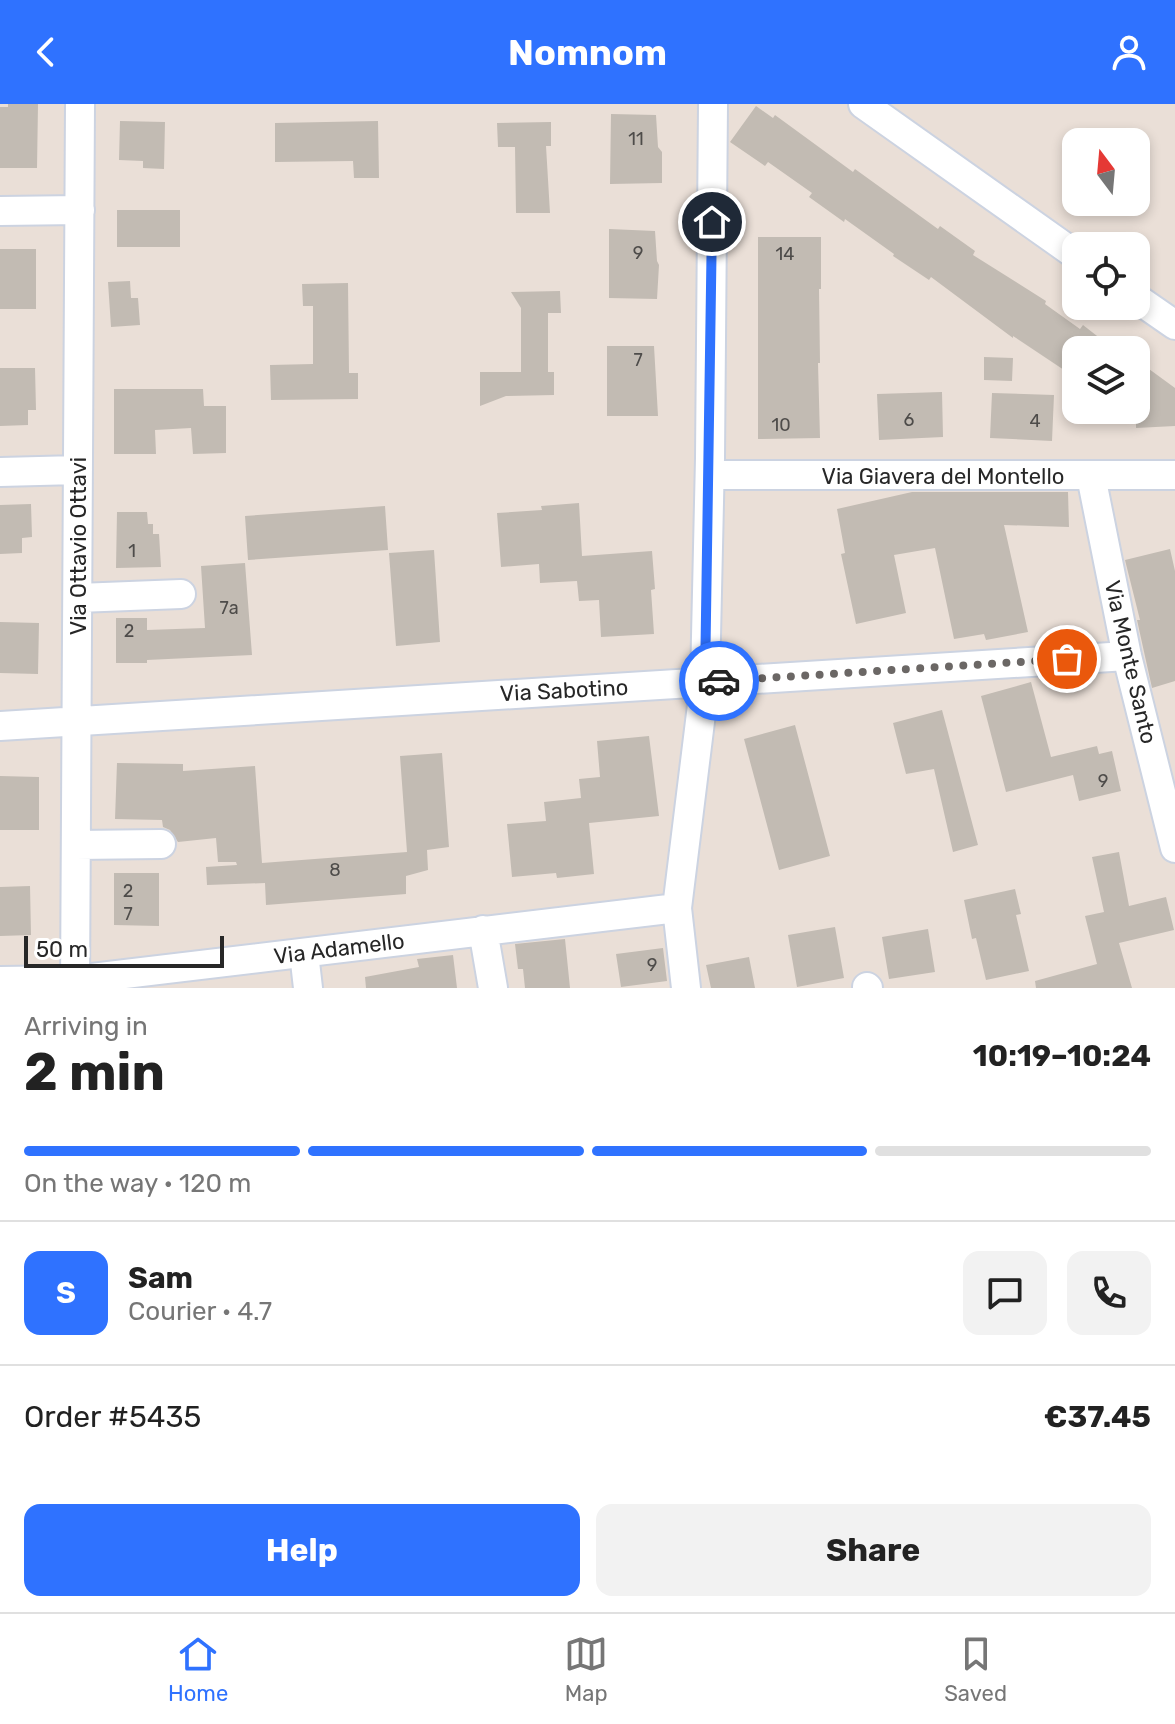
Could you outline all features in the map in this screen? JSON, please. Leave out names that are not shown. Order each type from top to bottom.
[{"type":"street","name":"Via Ottavio Ottavi","points":[[75,984],[80,104]]},
{"type":"street","points":[[686,988],[677,908],[705,681],[713,104]]},
{"type":"street","points":[[863,104],[1062,245]]},
{"type":"street","points":[[0,211],[80,210]]},
{"type":"street","points":[[1150,308],[1175,325]]},
{"type":"street","points":[[0,472],[78,470]]},
{"type":"street","name":"Via Giavera del Montello","points":[[710,475],[1175,475]]},
{"type":"street","name":"Via Monte Santo","points":[[1091,476],[1127,656],[1175,848]]},
{"type":"street","points":[[78,598],[181,594]]},
{"type":"street","name":"Via Sabotino","points":[[0,726],[1127,656]]},
{"type":"street","points":[[76,845],[161,844]]},
{"type":"street","name":"Via Adamello","points":[[0,981],[75,984],[483,930],[677,908]]},
{"type":"street","points":[[483,930],[493,988]]},
{"type":"street","points":[[304,953],[308,988]]},
{"type":"building","points":[[8,104],[38,104],[37,168],[0,168],[0,107],[8,107]]},
{"type":"building","points":[[756,106],[773,118],[775,115],[853,172],[855,169],[938,229],[940,226],[975,251],[973,255],[1046,301],[1045,304],[1062,316],[1062,320],[1067,320],[1080,329],[1083,325],[1097,336],[1062,336],[1062,369],[1013,338],[931,277],[929,280],[893,256],[845,219],[844,222],[809,197],[812,193],[768,162],[765,166],[730,142]]},
{"type":"building","points":[[611,114],[656,115],[658,147],[662,152],[662,183],[610,184]]},
{"type":"building","points":[[120,121],[165,122],[164,169],[143,168],[143,161],[119,160]]},
{"type":"building","points":[[378,121],[379,178],[354,178],[353,161],[275,162],[275,123]]},
{"type":"building","points":[[551,122],[551,146],[546,146],[550,213],[516,213],[515,147],[498,147],[497,123]]},
{"type":"building","points":[[117,210],[180,210],[180,247],[117,247]]},
{"type":"building","points":[[609,229],[655,231],[659,265],[657,299],[609,298]]},
{"type":"building","points":[[758,237],[821,237],[820,438],[758,439]]},
{"type":"building","points":[[0,249],[36,249],[36,309],[0,309]]},
{"type":"building","points":[[130,281],[131,298],[138,298],[140,325],[111,327],[108,282]]},
{"type":"building","points":[[348,283],[349,373],[358,373],[358,399],[271,400],[270,365],[313,364],[313,306],[303,306],[302,284]]},
{"type":"building","points":[[560,291],[561,313],[548,313],[548,372],[554,372],[554,395],[506,396],[480,406],[480,372],[521,372],[521,308],[511,292]]},
{"type":"building","points":[[607,346],[654,346],[658,416],[607,416]]},
{"type":"building","points":[[984,357],[1013,358],[1012,381],[984,380]]},
{"type":"building","points":[[0,368],[35,368],[36,410],[28,410],[28,425],[0,426]]},
{"type":"building","points":[[1150,370],[1175,388],[1175,426],[1136,428],[1136,424],[1150,424]]},
{"type":"building","points":[[114,389],[203,389],[204,406],[226,406],[226,453],[193,454],[191,428],[155,430],[156,454],[114,454]]},
{"type":"building","points":[[942,392],[943,437],[879,440],[877,394]]},
{"type":"building","points":[[992,393],[1054,395],[1052,441],[990,438]]},
{"type":"building","points":[[912,492],[1068,492],[1069,527],[1004,525],[1028,632],[986,640],[984,634],[954,639],[935,548],[894,555],[906,613],[856,624],[841,554],[845,553],[837,509]]},
{"type":"building","points":[[579,503],[582,556],[652,551],[654,634],[601,637],[599,600],[579,601],[577,581],[540,583],[539,564],[501,567],[497,513],[542,510],[541,506]]},
{"type":"building","points":[[31,504],[32,537],[22,538],[22,553],[0,554],[0,505]]},
{"type":"building","points":[[385,506],[388,550],[248,560],[245,516]]},
{"type":"building","points":[[117,512],[147,512],[148,524],[153,524],[153,534],[159,534],[161,567],[116,568]]},
{"type":"building","points":[[1170,549],[1175,571],[1175,681],[1152,688],[1125,560]]},
{"type":"building","points":[[434,550],[440,642],[396,646],[389,553]]},
{"type":"building","points":[[245,563],[252,655],[116,663],[116,618],[147,618],[147,630],[205,628],[201,566]]},
{"type":"building","points":[[0,622],[39,623],[38,674],[0,673]]},
{"type":"building","points":[[1031,682],[1051,757],[1097,746],[1099,754],[1112,751],[1121,791],[1079,801],[1073,775],[1006,792],[981,696]]},
{"type":"building","points":[[942,710],[978,845],[953,852],[934,769],[906,774],[893,723]]},
{"type":"building","points":[[795,725],[830,856],[779,870],[744,739]]},
{"type":"building","points":[[649,736],[659,816],[589,823],[594,874],[557,878],[556,873],[512,877],[507,824],[546,821],[544,802],[581,798],[579,779],[600,777],[597,741]]},
{"type":"building","points":[[442,753],[449,847],[427,850],[428,870],[406,876],[406,894],[266,905],[265,883],[207,885],[206,867],[237,865],[236,862],[218,862],[216,838],[178,842],[170,830],[163,827],[162,820],[115,819],[117,763],[183,764],[183,771],[255,766],[262,863],[407,852],[400,756]]},
{"type":"building","points":[[0,776],[39,777],[39,830],[0,830]]},
{"type":"building","points":[[1119,852],[1129,906],[1166,897],[1174,930],[1119,943],[1132,988],[1036,988],[1035,981],[1097,964],[1085,916],[1104,912],[1092,857]]},
{"type":"building","points":[[114,873],[159,873],[159,926],[114,925]]},
{"type":"building","points":[[30,886],[31,935],[0,936],[0,887]]},
{"type":"building","points":[[1015,889],[1021,914],[1016,915],[1029,971],[986,980],[976,938],[972,939],[964,900]]},
{"type":"building","points":[[835,927],[844,978],[797,987],[788,935]]},
{"type":"building","points":[[928,929],[935,972],[889,979],[882,937]]},
{"type":"building","points":[[565,939],[570,988],[525,988],[523,969],[518,969],[515,944]]},
{"type":"building","points":[[663,948],[667,981],[621,987],[616,954]]},
{"type":"building","points":[[453,955],[457,988],[366,988],[365,977],[419,967],[417,959]]},
{"type":"building","points":[[749,957],[755,988],[711,988],[706,965]]},
{"type":"way so far","points":[[719,681],[1067,659]]},
{"type":"route","points":[[712,222],[705,681],[719,681]]}]
